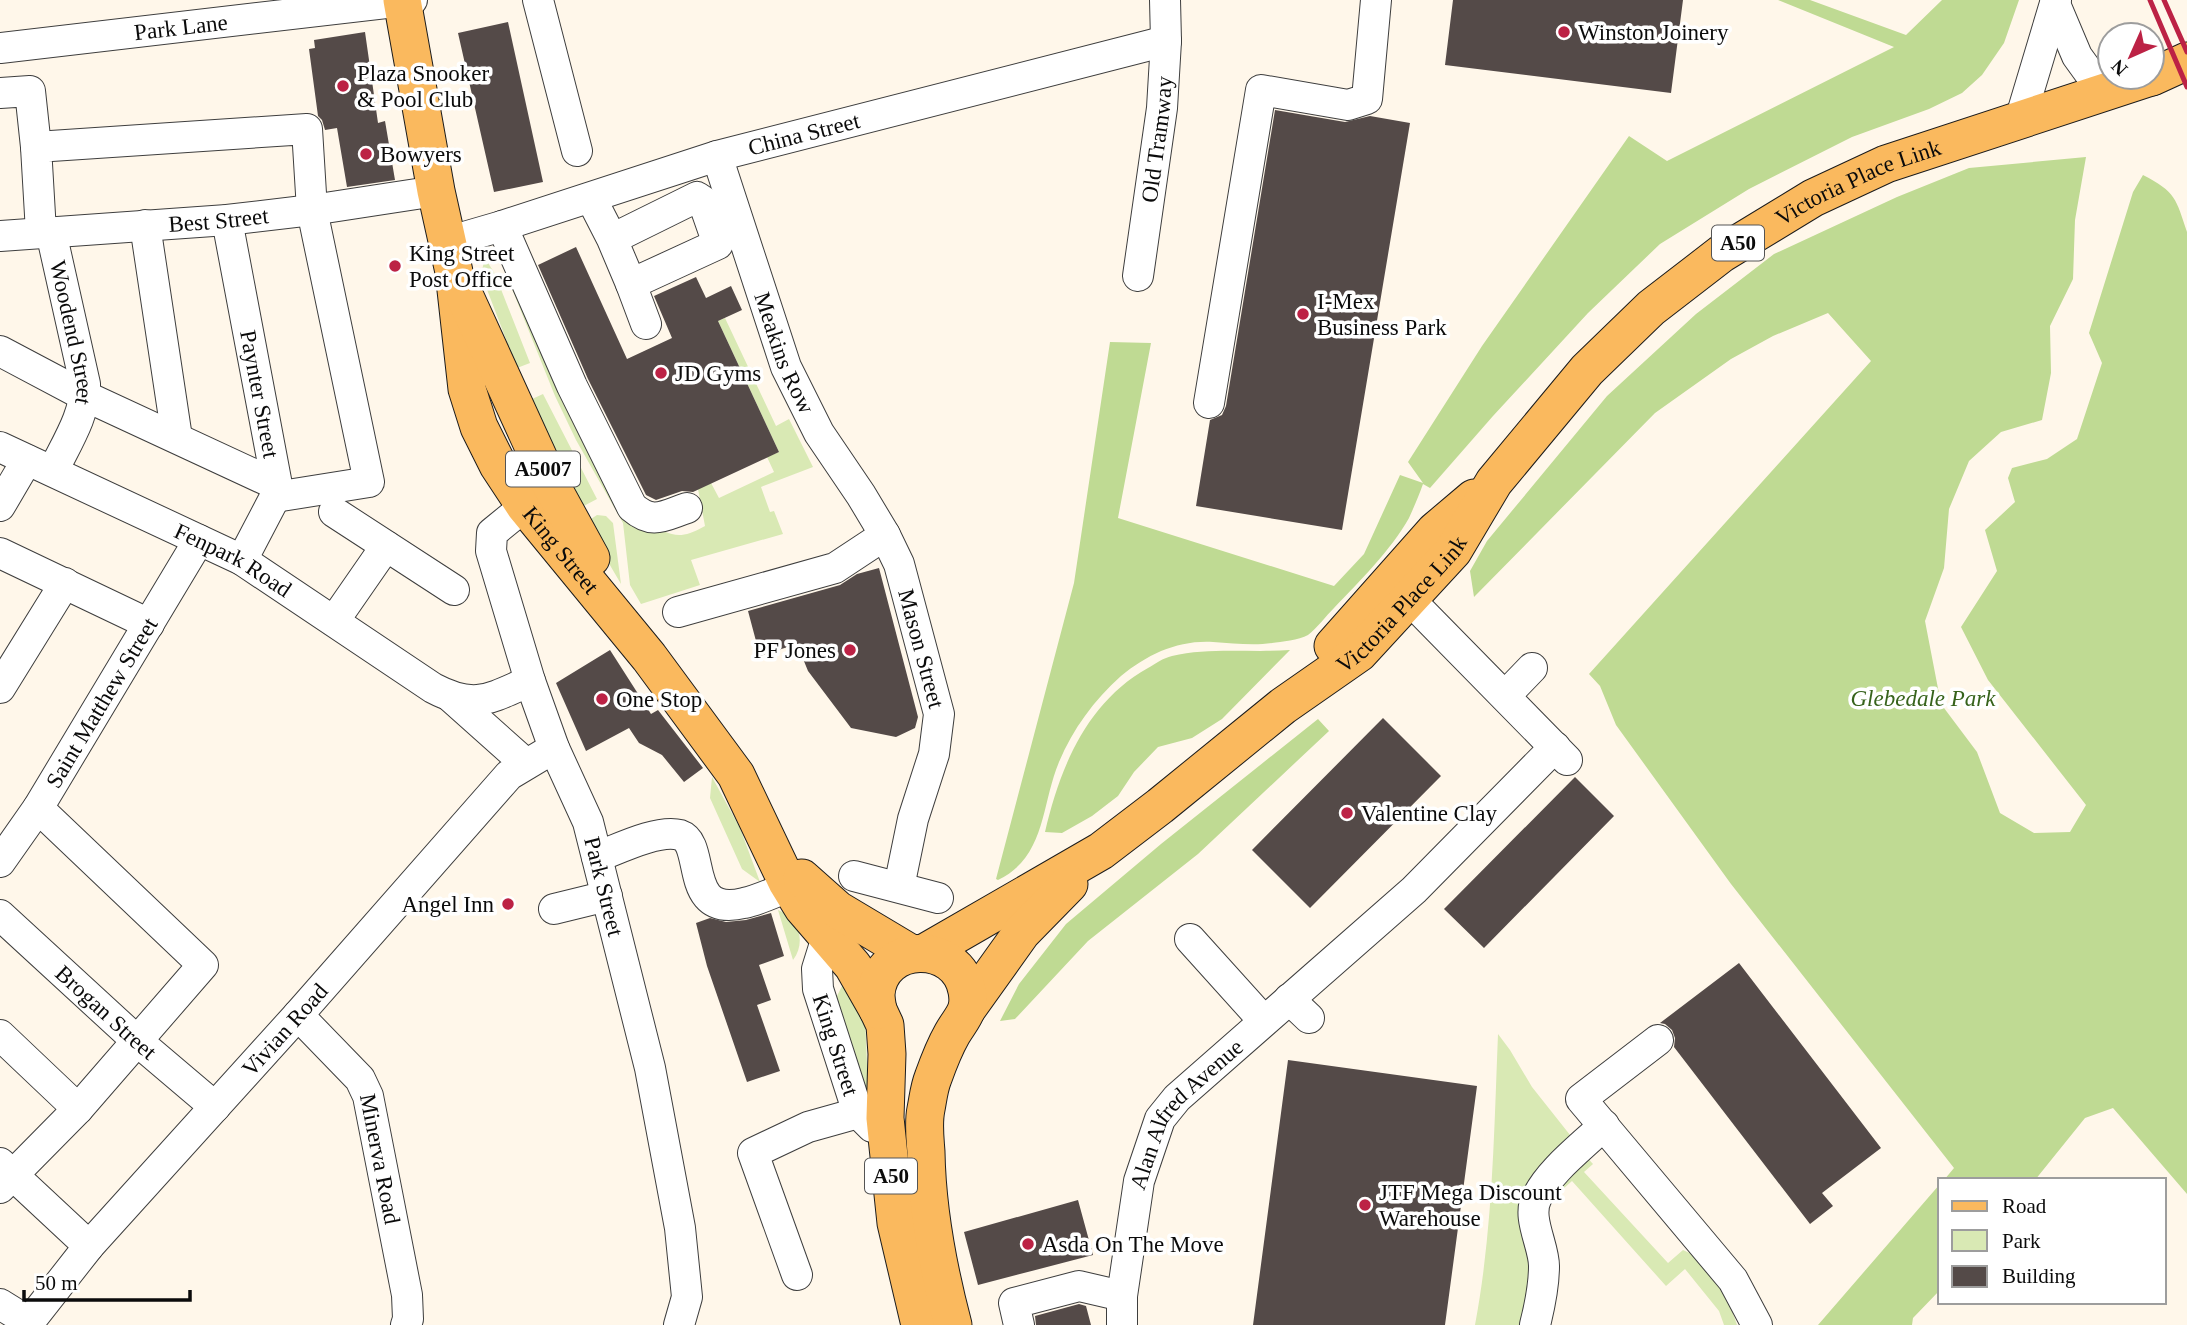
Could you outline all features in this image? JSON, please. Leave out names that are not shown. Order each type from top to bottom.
[{"type":"main road","name":"King Street","points":[[405,1],[436,191],[450,257],[467,389],[479,428],[498,465],[571,524],[649,657],[736,775],[790,887],[803,908],[853,965],[881,1018],[896,1036],[907,1042],[923,1044],[939,1041],[960,1021],[968,993],[963,977],[954,964],[940,956],[918,953],[838,910],[812,888],[770,844]]},
{"type":"main road","name":"Victoria Place Link","points":[[2166,71],[2187,61]]},
{"type":"main road","name":"Victoria Place Link","points":[[1283,706],[1327,652],[1435,531],[1493,482],[1587,370],[1651,308],[1721,254],[1790,212],[1886,164],[2106,91]]},
{"type":"main road","name":"Victoria Place Link","points":[[918,953],[1101,851],[1283,706],[1359,653],[1453,551],[1493,482]]},
{"type":"main road","name":"Victoria Place Link","points":[[960,1021],[1022,932],[1101,851]]},
{"type":"main road","name":"King Street","points":[[918,953],[895,960],[880,979],[876,995],[887,1054],[885,1118],[896,1223],[920,1325]]},
{"type":"main road","name":"A50","points":[[953,1325],[939,1273],[926,1187],[925,1114],[932,1081],[960,1021]]},
{"type":"street","points":[[538,0],[577,151]]},
{"type":"street","name":"Old Tramway","points":[[1138,276],[1162,108],[1166,41],[1165,0]]},
{"type":"street","points":[[1209,403],[1261,90],[1348,105],[1367,99],[1376,0]]},
{"type":"street","name":"Park Lane","points":[[0,48],[405,1]]},
{"type":"street","points":[[2055,2],[2077,56],[2103,92]]},
{"type":"street","points":[[2020,120],[2055,2]]},
{"type":"street","name":"China Street","points":[[450,257],[502,226],[717,156],[1166,41]]},
{"type":"street","name":"Woodend Street","points":[[0,93],[30,90],[46,232],[85,383],[82,409],[40,466],[0,506]]},
{"type":"street","points":[[0,351],[85,396],[177,438],[276,491],[369,482],[312,210],[307,129],[36,147]]},
{"type":"street","name":"Meakins Row","points":[[717,156],[786,367],[819,433],[885,535]]},
{"type":"street","name":"Best Street","points":[[0,236],[227,220],[436,191]]},
{"type":"street","points":[[612,239],[688,200],[697,197],[703,201],[718,244],[631,284]]},
{"type":"street","points":[[591,198],[612,239],[646,324]]},
{"type":"street","name":"Paynter Street","points":[[227,220],[276,491]]},
{"type":"street","points":[[145,225],[177,438]]},
{"type":"street","points":[[502,226],[572,386],[632,507],[643,517],[654,519],[687,508]]},
{"type":"street","name":"Fenpark Road","points":[[0,447],[242,560],[433,688],[451,697],[526,764]]},
{"type":"street","points":[[242,560],[276,491]]},
{"type":"street","name":"Park Street","points":[[538,496],[492,533],[491,551],[530,681],[554,748],[588,822],[650,1068],[680,1228],[687,1297],[682,1324]]},
{"type":"street","points":[[334,512],[454,590]]},
{"type":"street","points":[[678,612],[835,568],[885,535]]},
{"type":"street","name":"Mason Street","points":[[885,535],[899,564],[939,715],[934,754],[913,819],[899,887]]},
{"type":"street","name":"Saint Matthew Street","points":[[0,862],[38,808],[199,540]]},
{"type":"street","points":[[334,621],[386,546]]},
{"type":"street","points":[[0,553],[149,624]]},
{"type":"street","points":[[0,688],[65,583]]},
{"type":"street","points":[[1410,600],[1505,696],[1532,668]]},
{"type":"street","name":"Fenpark Road","points":[[451,697],[478,701],[530,681]]},
{"type":"street","name":"Alan Alfred Avenue","points":[[1122,1311],[1139,1181],[1160,1119],[1177,1097],[1263,1020],[1299,1009],[1342,952],[1414,890],[1561,753],[1505,696]]},
{"type":"street","name":"Vivian Road","points":[[28,1324],[89,1246],[299,1015],[509,775],[554,748]]},
{"type":"street","points":[[38,808],[203,965],[78,1109],[4,1175],[89,1246]]},
{"type":"street","points":[[597,857],[653,837],[670,834],[683,836],[690,843],[703,891],[709,899],[726,905],[743,904],[790,887]]},
{"type":"street","points":[[854,876],[938,898]]},
{"type":"street","points":[[554,909],[607,896]]},
{"type":"street","name":"Brogan Street","points":[[0,915],[136,1040],[215,1107]]},
{"type":"street","name":"King Street","points":[[827,937],[817,969],[818,989],[858,1113],[887,1142]]},
{"type":"street","points":[[1190,940],[1263,1020]]},
{"type":"street","name":"Minerva Road","points":[[299,1015],[360,1079],[368,1096],[407,1296],[406,1325]]},
{"type":"street","points":[[0,1035],[78,1109]]},
{"type":"street","points":[[1658,1040],[1581,1099],[1733,1280],[1757,1325]]},
{"type":"street","points":[[797,1275],[753,1153],[808,1127],[858,1113]]},
{"type":"street","points":[[1535,1325],[1543,1289],[1544,1262],[1534,1217],[1535,1199],[1550,1178],[1604,1125]]},
{"type":"street","points":[[1019,1325],[1014,1303],[1079,1286],[1122,1311]]},
{"type":"street","points":[[0,1304],[28,1324]]},
{"type":"green space","points":[[1778,0],[1810,0],[1906,35],[1942,0],[2019,0],[2004,43],[1982,75],[1962,93],[1929,109],[1852,137],[1749,189],[1660,244],[1588,313],[1430,488],[1423,484],[1409,518],[1384,554],[1308,635],[1265,644],[1188,643],[1153,655],[1121,676],[1085,716],[1071,738],[1053,778],[1034,844],[1014,870],[996,879],[1074,583],[1110,342],[1151,343],[1118,518],[1334,586],[1364,554],[1400,475],[1423,483],[1408,462],[1482,346],[1629,136],[1667,161],[1894,47]]},
{"type":"green space","name":"Glebedale Park","points":[[2086,157],[2075,220],[2073,279],[2050,326],[2051,373],[2042,420],[2001,432],[1969,461],[1949,509],[1944,568],[1925,621],[1941,704],[1977,752],[2000,813],[2034,833],[2070,832],[2086,805],[1988,680],[1961,627],[1997,571],[1985,530],[2015,502],[2008,478],[2012,468],[2047,459],[2077,439],[2102,363],[2089,333],[2133,192],[2143,175],[2162,186],[2173,197],[2187,232],[2187,1194],[2113,1108],[2085,1118],[2037,1178],[1946,1178],[1954,1168],[1731,884],[1616,725],[1600,686],[1589,674],[1871,361],[1828,313],[1773,336],[1731,359],[1655,413],[1474,597],[1470,571],[1487,541],[1607,396],[1696,314],[1774,254],[1897,197],[1969,168]]},
{"type":"green space","points":[[506,257],[644,523],[674,535],[687,534],[705,526],[698,489],[711,483],[719,498],[774,472],[767,457],[779,452],[718,321],[725,318],[776,426],[789,419],[813,467],[761,487],[770,512],[774,511],[783,534],[691,560],[700,585],[641,604],[630,585],[623,523],[576,440],[555,396],[500,259]]},
{"type":"green space","points":[[485,258],[495,274],[530,363],[517,368],[483,279]]},
{"type":"green space","points":[[543,394],[597,499],[578,509],[530,400]]},
{"type":"green space","points":[[597,515],[606,516],[613,523],[621,584],[587,526],[588,521]]},
{"type":"green space","points":[[1290,650],[1222,719],[1192,738],[1158,747],[1134,772],[1118,796],[1092,816],[1062,833],[1045,832],[1059,784],[1079,738],[1108,699],[1127,682],[1159,661],[1186,653]]},
{"type":"green space","points":[[1318,719],[1329,731],[1198,854],[1088,941],[1015,1019],[1000,1021],[1019,984],[1066,924],[1161,844]]},
{"type":"green space","points":[[712,777],[740,828],[760,882],[742,869],[710,798]]},
{"type":"green space","points":[[778,910],[791,919],[799,932],[799,946],[793,960]]},
{"type":"green space","points":[[848,974],[865,1015],[866,1091],[835,1000]]},
{"type":"green space","points":[[1498,1034],[1532,1087],[1574,1140],[1530,1234],[1530,1325],[1475,1325],[1489,1216]]},
{"type":"green space","points":[[1583,1153],[1593,1164],[1584,1172],[1668,1263],[1683,1250],[1698,1257],[1725,1290],[1737,1325],[1724,1325],[1719,1311],[1685,1269],[1666,1286],[1572,1181],[1544,1206]]},
{"type":"green space","points":[[1938,1186],[1938,1292],[1913,1318],[1912,1325],[1818,1325]]},
{"type":"building","name":"Winston Joinery","points":[[1453,0],[1683,0],[1671,93],[1445,65]]},
{"type":"building","points":[[508,22],[543,182],[494,192],[458,33]]},
{"type":"building","name":"Plaza Snooker & Pool Club","points":[[365,32],[378,123],[385,121],[395,180],[347,187],[337,128],[325,130],[318,116],[309,49],[315,48],[314,40]]},
{"type":"building","name":"I-Mex Business Park","points":[[1275,110],[1345,122],[1370,116],[1410,123],[1342,530],[1196,506],[1210,420],[1222,415],[1226,406]]},
{"type":"building","name":"JD Gyms","points":[[576,247],[627,359],[672,338],[654,296],[696,277],[706,298],[731,286],[742,310],[718,321],[779,452],[693,492],[682,491],[656,500],[646,495],[588,379],[538,265]]},
{"type":"building","name":"PF Jones","points":[[879,568],[918,717],[915,728],[896,737],[851,728],[808,671],[797,644],[760,656],[748,611],[840,585],[857,574]]},
{"type":"building","name":"One Stop","points":[[610,650],[651,714],[658,710],[703,768],[684,782],[662,755],[639,743],[629,728],[586,751],[556,683]]},
{"type":"building","name":"Valentine Clay","points":[[1383,718],[1441,776],[1310,908],[1252,850]]},
{"type":"building","points":[[1575,777],[1614,816],[1484,948],[1444,909]]},
{"type":"building","points":[[771,913],[784,956],[759,965],[771,1000],[757,1005],[780,1071],[747,1082],[707,966],[696,923],[710,918],[726,922],[746,920]]},
{"type":"building","points":[[1739,963],[1881,1148],[1822,1193],[1833,1206],[1810,1224],[1674,1047],[1672,1030],[1660,1023]]},
{"type":"building","name":"JTF Mega Discount Warehouse","points":[[1288,1060],[1477,1086],[1445,1325],[1253,1325]]},
{"type":"building","name":"Asda On The Move","points":[[1078,1200],[1093,1255],[978,1285],[964,1232]]},
{"type":"building","points":[[1079,1304],[1086,1306],[1091,1325],[1036,1325],[1035,1316]]},
{"type":"railway","points":[[2150,0],[2187,87]]},
{"type":"railway","points":[[2164,0],[2187,52]]},
{"type":"place","name":"Winston Joinery","points":[[1564,32]]},
{"type":"place","name":"Plaza Snooker & Pool Club","points":[[343,86]]},
{"type":"place","name":"Bowyers","points":[[366,154]]},
{"type":"place","name":"King Street Post Office","points":[[395,266]]},
{"type":"place","name":"I-Mex Business Park","points":[[1303,314]]},
{"type":"place","name":"JD Gyms","points":[[661,373]]},
{"type":"place","name":"PF Jones","points":[[850,650]]},
{"type":"place","name":"One Stop","points":[[602,699]]},
{"type":"place","name":"Valentine Clay","points":[[1347,813]]},
{"type":"place","name":"Angel Inn","points":[[508,904]]},
{"type":"place","name":"JTF Mega Discount Warehouse","points":[[1365,1205]]},
{"type":"place","name":"Asda On The Move","points":[[1028,1244]]}]
